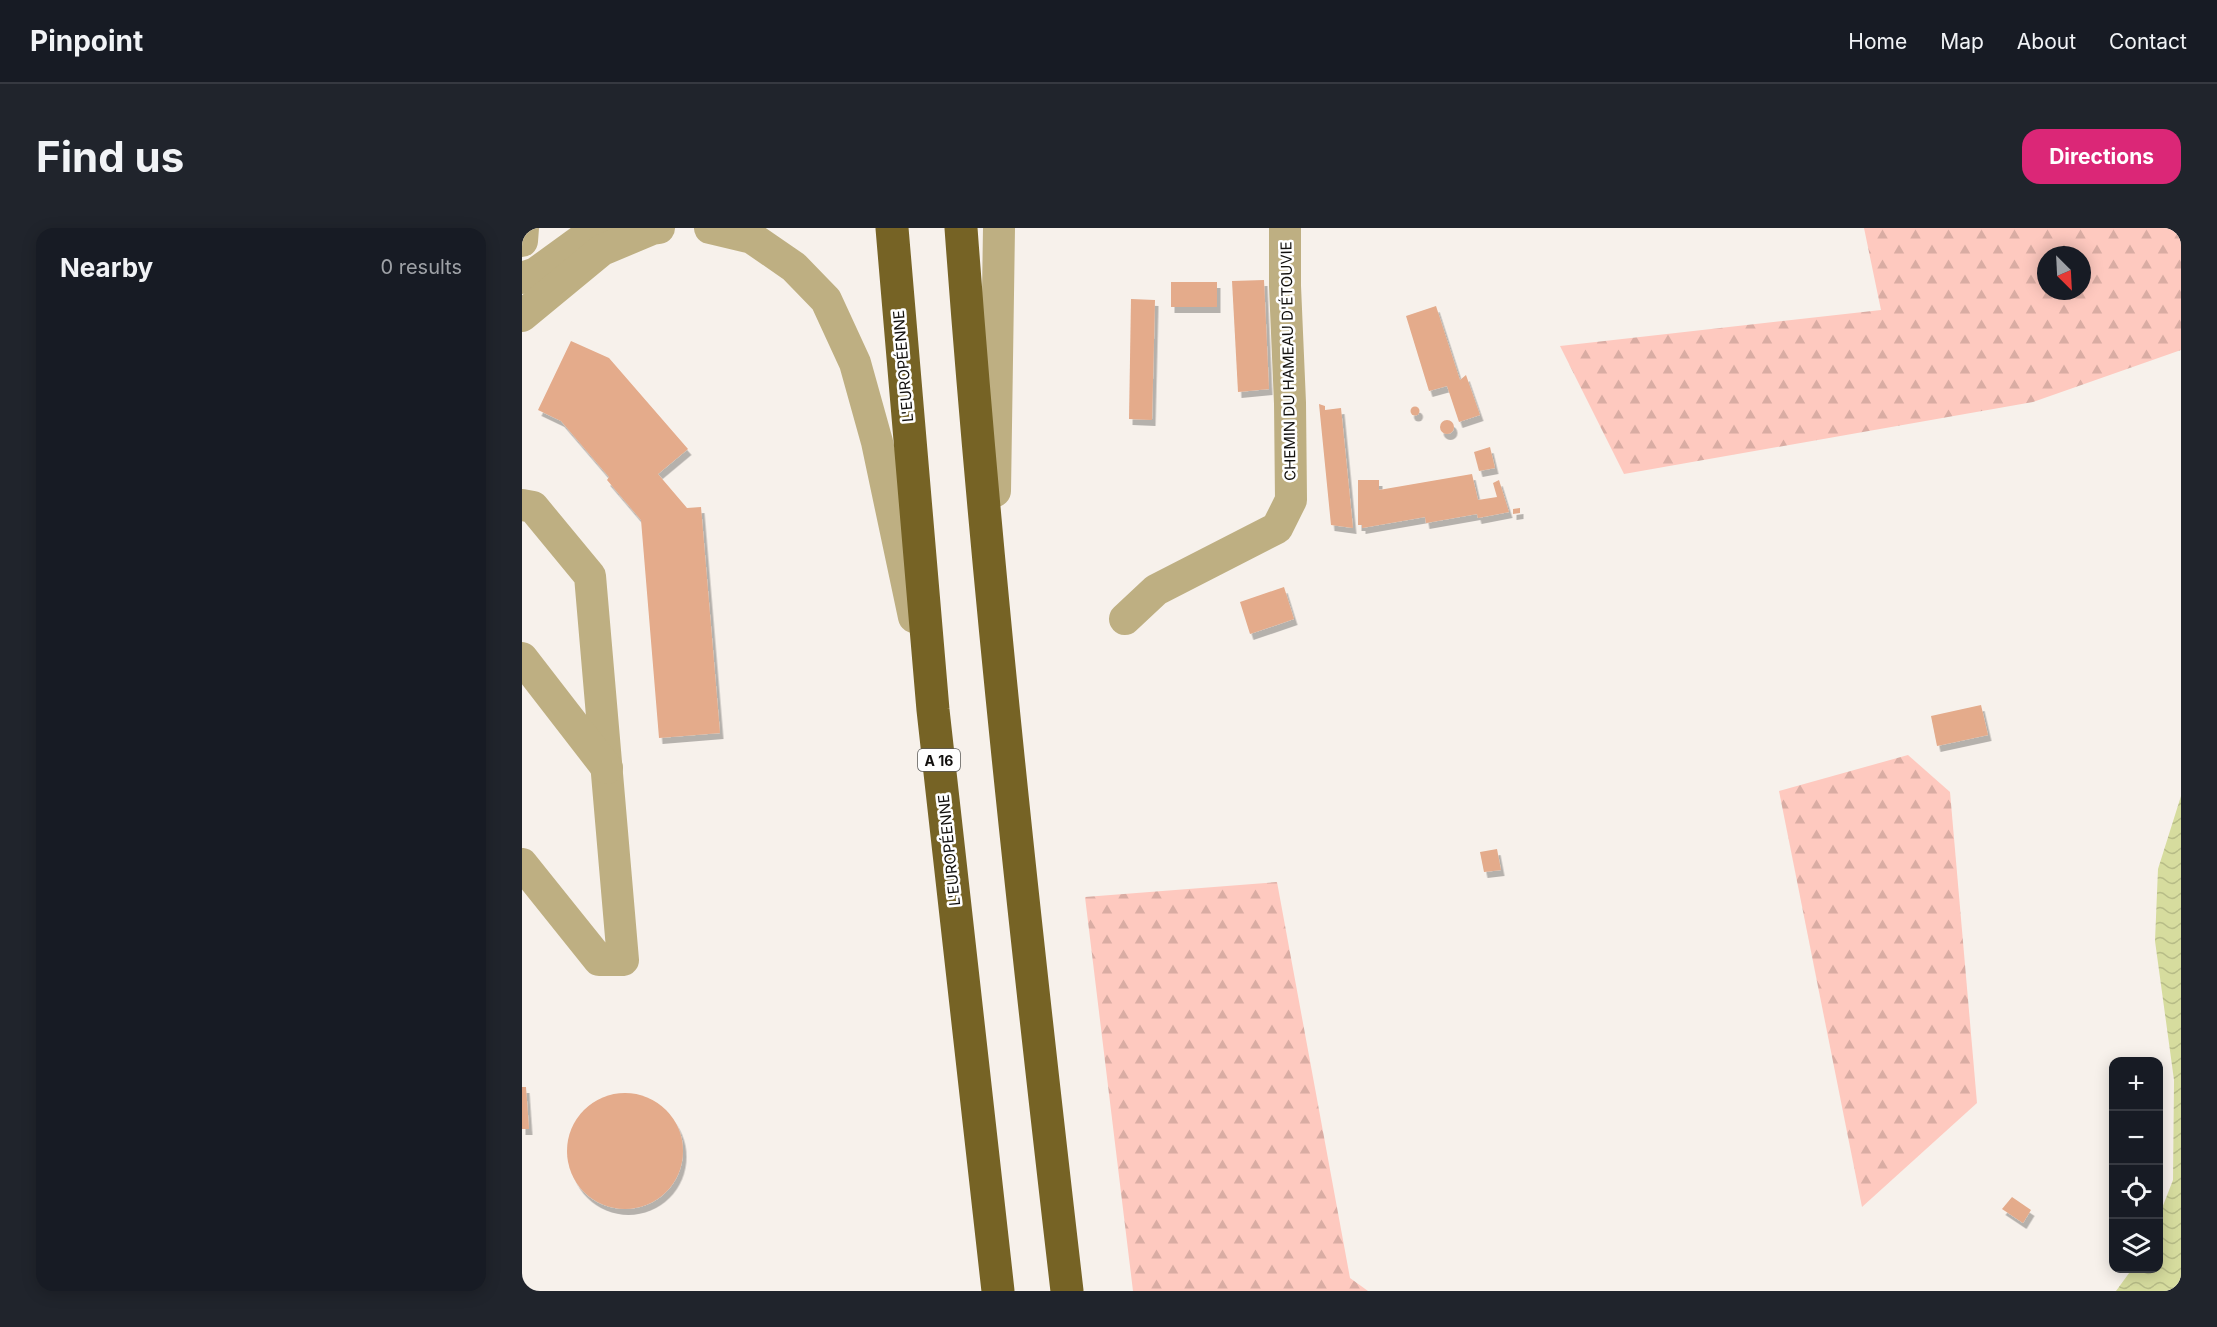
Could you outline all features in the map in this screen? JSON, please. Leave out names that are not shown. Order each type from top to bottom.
[{"type":"highway","name":"L'EUROPÉENNE","points":[[892,228],[933,710],[999,1291]]},
{"type":"highway","points":[[961,228],[974,406],[993,612],[1067,1291]]},
{"type":"street","points":[[522,241],[523,228]]},
{"type":"street","points":[[522,278],[536,273],[598,228]]},
{"type":"street","points":[[522,316],[602,250],[659,228]]},
{"type":"street","points":[[710,228],[752,238],[794,267],[826,300],[855,363],[877,442],[933,710]]},
{"type":"street","points":[[993,612],[999,228]]},
{"type":"street","name":"CHEMIN DU HAMEAU D'ÉTOUVIE","points":[[1125,619],[1156,590],[1277,528],[1291,500],[1285,228]]},
{"type":"street","points":[[522,864],[599,960],[624,960],[590,576],[527,506]]},
{"type":"street","points":[[522,658],[607,768]]},
{"type":"green space","points":[[1864,228],[2181,228],[2181,350],[2033,402],[1624,474],[1560,346],[1881,310]]},
{"type":"green space","points":[[1908,755],[1950,792],[1977,1103],[1862,1207],[1779,791]]},
{"type":"green space","points":[[1277,882],[1350,1278],[1368,1291],[1133,1291],[1085,897]]},
{"type":"water","points":[[2181,796],[2181,1291],[2116,1291],[2129,1273],[2163,1273],[2163,1206],[2173,1180],[2174,1080],[2155,941],[2158,869]]},
{"type":"building","points":[[1264,280],[1269,389],[1238,392],[1232,281]]},
{"type":"building","points":[[1171,282],[1217,282],[1217,307],[1171,307]]},
{"type":"building","points":[[1131,299],[1155,300],[1152,420],[1129,419]]},
{"type":"building","points":[[1436,306],[1460,380],[1466,375],[1480,415],[1459,422],[1447,386],[1429,391],[1406,316]]},
{"type":"building","points":[[571,341],[609,358],[688,449],[658,474],[687,508],[701,507],[720,733],[659,738],[641,520],[607,480],[609,477],[561,421],[538,410]]},
{"type":"building","points":[[1319,404],[1325,406],[1325,410],[1341,408],[1353,528],[1331,525]]},
{"type":"building","points":[[1415,407],[1419,411],[1415,415],[1411,411]]},
{"type":"building","points":[[1447,420],[1452,422],[1454,427],[1452,432],[1447,434],[1442,432],[1440,427],[1442,422]]},
{"type":"building","points":[[1490,447],[1495,468],[1479,471],[1474,452]]},
{"type":"building","points":[[1472,474],[1478,500],[1497,497],[1493,483],[1499,480],[1509,512],[1478,518],[1477,514],[1426,523],[1425,517],[1362,528],[1362,525],[1358,525],[1358,480],[1379,480],[1379,490]]},
{"type":"building","points":[[1520,508],[1520,513],[1513,514],[1513,509]]},
{"type":"building","points":[[1284,587],[1294,619],[1250,634],[1240,602]]},
{"type":"building","points":[[1981,705],[1988,735],[1937,746],[1931,716]]},
{"type":"building","points":[[1497,849],[1501,870],[1484,872],[1480,852]]},
{"type":"building","points":[[522,1087],[526,1087],[529,1129],[522,1129]]},
{"type":"building","points":[[625,1093],[647,1097],[666,1110],[679,1129],[683,1151],[679,1173],[666,1192],[647,1205],[625,1209],[603,1205],[584,1192],[571,1173],[567,1151],[571,1129],[584,1110],[603,1097]]},
{"type":"building","points":[[2012,1197],[2031,1210],[2023,1223],[2002,1209]]}]
